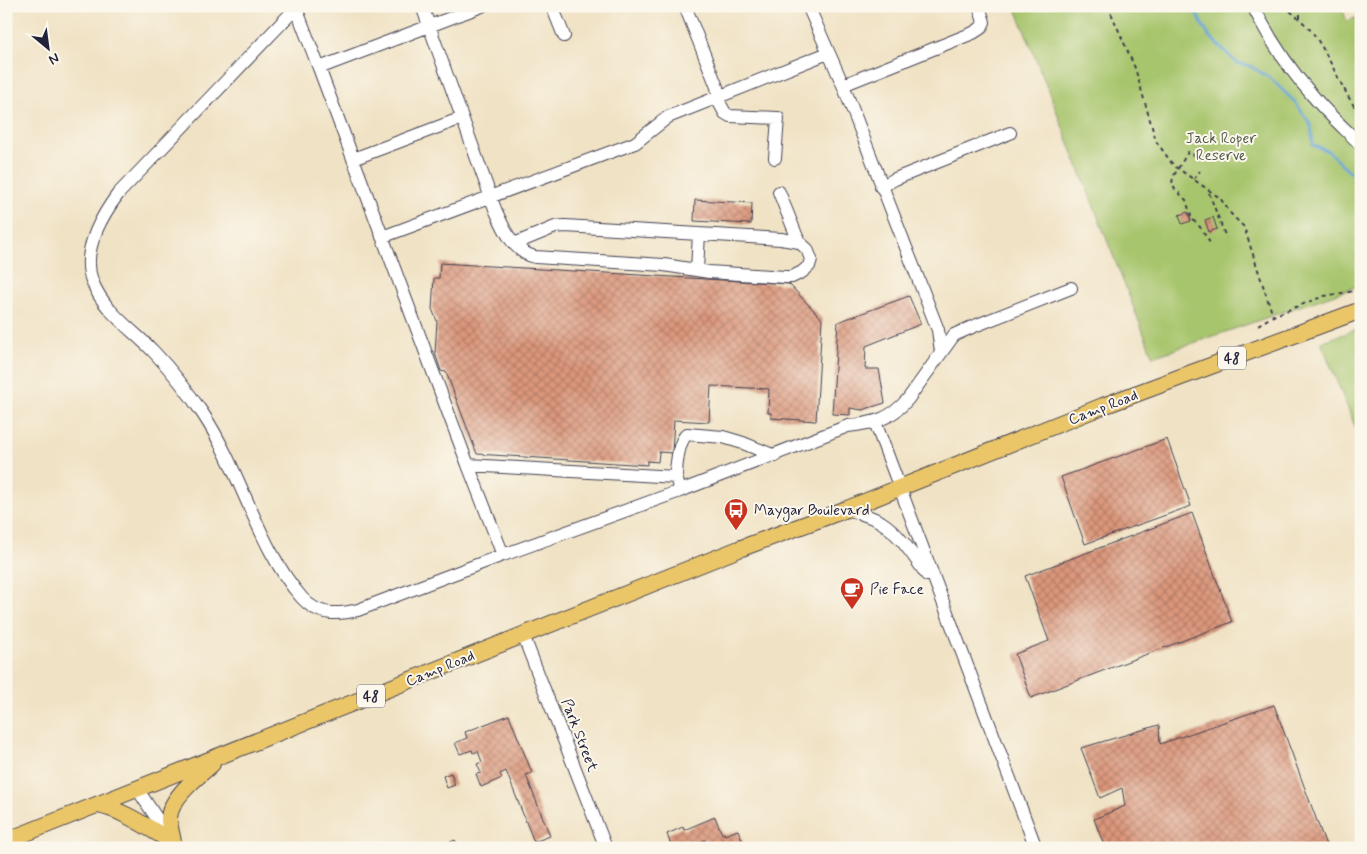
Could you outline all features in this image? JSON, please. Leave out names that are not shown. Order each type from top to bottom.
[{"type":"main road","name":"Camp Road","points":[[6,841],[1103,406],[1361,310]]},
{"type":"main road","points":[[175,845],[169,819],[170,810],[190,784],[220,757]]},
{"type":"main road","points":[[98,805],[113,808],[127,814],[175,845]]},
{"type":"street","points":[[422,6],[490,197],[505,231],[514,244],[526,255],[664,265],[709,272],[792,277],[805,270],[811,262],[807,249],[799,242],[779,192]]},
{"type":"street","points":[[320,68],[482,6]]},
{"type":"street","points":[[552,6],[564,36]]},
{"type":"street","points":[[685,6],[717,87],[722,110],[728,115],[778,118],[775,158]]},
{"type":"street","points":[[843,86],[973,33],[981,28],[984,22],[979,6]]},
{"type":"street","points":[[1253,6],[1284,58],[1309,91],[1361,145]]},
{"type":"street","points":[[502,555],[297,7],[118,194],[105,212],[90,249],[89,263],[92,280],[100,296],[111,311],[154,351],[204,414],[221,443],[274,555],[297,591],[313,607],[326,612],[340,614],[358,610],[502,555],[680,492],[848,426],[875,422],[886,418],[900,408],[954,336],[1071,288]]},
{"type":"street","points":[[812,8],[938,330],[941,352]]},
{"type":"street","points":[[382,237],[635,143],[668,117],[828,53]]},
{"type":"street","points":[[353,159],[462,118]]},
{"type":"street","points":[[881,187],[895,179],[1010,133]]},
{"type":"street","points":[[514,244],[555,227],[565,226],[799,242]]},
{"type":"street","points":[[697,270],[699,234]]},
{"type":"street","points":[[875,422],[1036,848]]},
{"type":"street","points":[[680,492],[676,477],[678,456],[683,438],[687,434],[723,437],[775,456]]},
{"type":"street","points":[[468,465],[676,477]]},
{"type":"street","points":[[847,509],[880,521],[887,526],[913,555],[938,592]]},
{"type":"street","name":"Park Street","points":[[523,635],[606,848]]},
{"type":"street","points":[[138,790],[175,845]]},
{"type":"path","points":[[1108,6],[1135,68],[1156,141],[1165,157],[1178,169],[1220,198],[1231,214],[1244,226],[1273,316]]},
{"type":"path","points":[[1284,6],[1316,38],[1350,101],[1361,116]]},
{"type":"path","points":[[1300,6],[1300,20]]},
{"type":"path","points":[[1196,156],[1188,152],[1173,177],[1174,188],[1186,200],[1192,220],[1200,226],[1210,243]]},
{"type":"path","points":[[1194,180],[1200,171]]},
{"type":"path","points":[[1208,191],[1226,238]]},
{"type":"path","points":[[1258,325],[1273,316],[1324,296],[1361,290]]},
{"type":"path","points":[[1359,353],[1361,363]]},
{"type":"green space","name":"Jack Roper Reserve","points":[[1015,6],[1341,6],[1347,21],[1361,16],[1361,285],[1153,357]]},
{"type":"green space","points":[[1361,328],[1361,441],[1321,342]]},
{"type":"building","points":[[695,200],[752,203],[751,224],[694,221]]},
{"type":"building","points":[[1188,212],[1191,221],[1182,224],[1179,215]]},
{"type":"building","points":[[1213,217],[1217,229],[1209,232],[1205,220]]},
{"type":"building","points":[[440,263],[789,284],[822,319],[816,421],[771,418],[771,413],[768,413],[769,389],[711,386],[709,422],[674,420],[672,453],[659,452],[658,462],[647,461],[647,465],[477,454],[446,372],[441,371],[435,353],[437,321],[432,309],[434,278],[439,278]]},
{"type":"building","points":[[909,296],[921,324],[866,346],[865,369],[879,369],[885,403],[862,410],[850,408],[850,415],[832,414],[838,322]]},
{"type":"building","points":[[1167,439],[1191,506],[1085,544],[1061,477]]},
{"type":"building","points":[[1192,513],[1232,622],[1031,698],[1015,654],[1049,641],[1025,576]]},
{"type":"building","points":[[1274,705],[1327,848],[1105,848],[1094,819],[1125,806],[1122,788],[1100,798],[1081,748],[1159,725],[1160,744]]},
{"type":"building","points":[[509,715],[532,773],[526,775],[550,836],[534,842],[506,771],[500,774],[502,778],[481,787],[476,774],[481,773],[477,764],[482,762],[478,751],[473,753],[472,750],[460,754],[455,743],[467,738],[465,732]]},
{"type":"building","points":[[451,773],[455,785],[447,788],[443,776]]},
{"type":"building","points":[[715,817],[722,834],[724,833],[725,835],[738,830],[745,847],[708,848],[705,840],[691,846],[691,848],[672,848],[667,834],[683,827],[684,830]]},
{"type":"building","points":[[455,840],[458,848],[437,848]]},
{"type":"waterway","points":[[1192,6],[1209,36],[1237,63],[1250,66],[1270,78],[1295,102],[1311,125],[1313,145],[1328,151],[1348,170],[1361,178]]},
{"type":"place","name":"Maygar Boulevard","points":[[736,531]]},
{"type":"place","name":"Pie Face","points":[[852,610]]}]
